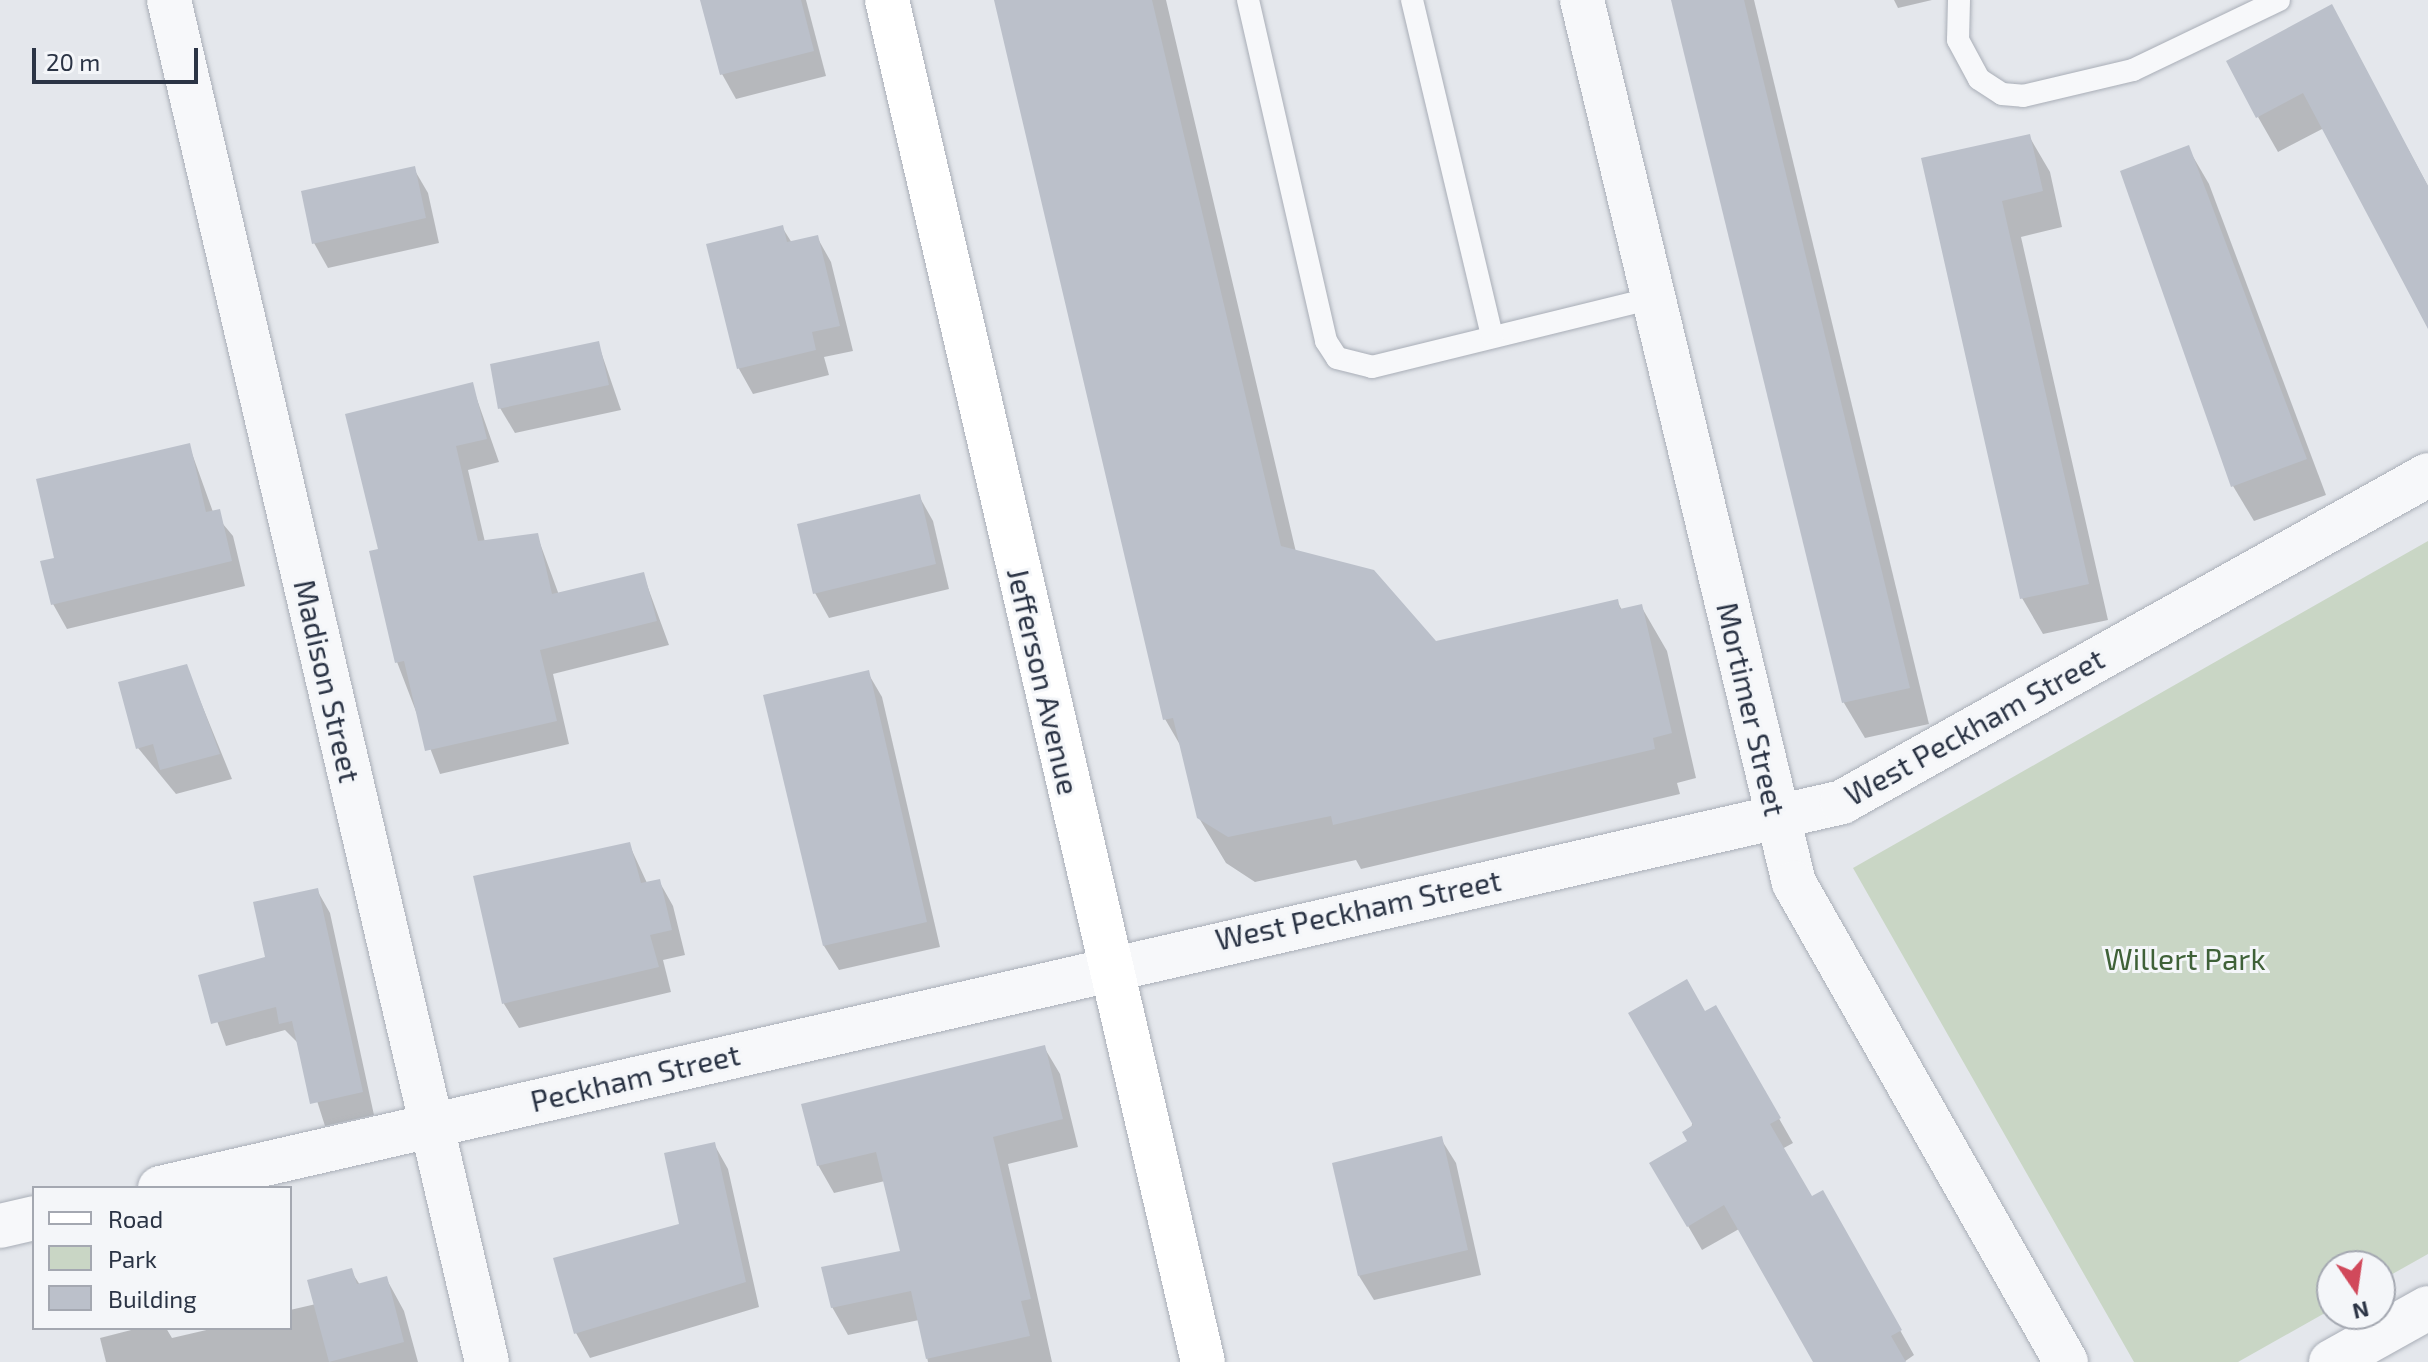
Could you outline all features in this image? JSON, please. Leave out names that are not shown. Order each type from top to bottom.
[{"type":"street","name":"Madison Street","points":[[169,0],[487,1362]]},
{"type":"street","name":"Jefferson Avenue","points":[[887,0],[1203,1362]]},
{"type":"street","name":"Mortimer Street","points":[[1582,0],[1794,883],[2066,1362]]},
{"type":"street","name":"West Peckham Street","points":[[1109,966],[1842,802],[2428,475]]},
{"type":"street","name":"Peckham Street","points":[[168,1186],[1109,966]]},
{"type":"street","points":[[0,1226],[32,1218]]},
{"type":"street","points":[[2331,1362],[2428,1308]]},
{"type":"lane","points":[[1248,0],[1326,341],[1337,358],[1372,367],[1653,298]]},
{"type":"lane","points":[[1412,0],[1492,337]]},
{"type":"lane","points":[[1959,0],[1958,40],[1979,79],[2002,94],[2023,96],[2133,70],[2279,0]]},
{"type":"green space","name":"Willert Park","points":[[2428,541],[2428,1254],[2396,1272],[2396,1250],[2316,1250],[2316,1318],[2238,1362],[2134,1362],[1853,868]]},
{"type":"building","points":[[700,0],[801,0],[814,51],[720,75]]},
{"type":"building","points":[[994,0],[1152,0],[1281,546],[1374,570],[1436,641],[1618,599],[1620,609],[1642,604],[1672,733],[1653,738],[1655,749],[1333,825],[1331,816],[1228,837],[1197,818],[1173,718],[1163,720]]},
{"type":"building","points":[[1671,0],[1744,0],[1910,688],[1842,703]]},
{"type":"building","points":[[2332,4],[2428,186],[2428,329],[2303,93],[2256,118],[2226,61]]},
{"type":"building","points":[[2030,134],[2043,191],[2002,201],[2089,584],[2020,599],[1921,158]]},
{"type":"building","points":[[2189,145],[2307,459],[2231,487],[2120,171]]},
{"type":"building","points":[[415,166],[426,218],[312,244],[301,191]]},
{"type":"building","points":[[783,225],[787,242],[818,235],[840,326],[812,332],[816,350],[737,369],[706,244]]},
{"type":"building","points":[[599,341],[609,385],[498,409],[490,364]]},
{"type":"building","points":[[473,382],[487,439],[456,446],[478,541],[538,533],[552,594],[644,572],[657,621],[540,650],[557,721],[425,751],[404,661],[395,663],[369,551],[378,549],[345,414]]},
{"type":"building","points":[[190,443],[206,512],[220,509],[232,561],[51,605],[40,561],[54,558],[36,479]]},
{"type":"building","points":[[920,494],[936,564],[813,594],[797,524]]},
{"type":"building","points":[[187,664],[220,754],[160,770],[153,744],[136,749],[118,682]]},
{"type":"building","points":[[869,670],[927,922],[823,946],[763,695]]},
{"type":"building","points":[[630,842],[641,883],[660,879],[672,930],[650,935],[659,967],[502,1004],[473,876]]},
{"type":"building","points":[[318,888],[363,1092],[310,1104],[292,1021],[279,1024],[276,1007],[211,1024],[198,975],[265,957],[253,902]]},
{"type":"building","points":[[1687,979],[1705,1011],[1716,1005],[1781,1118],[1770,1124],[1812,1196],[1823,1190],[1902,1330],[1891,1336],[1906,1362],[1813,1362],[1724,1205],[1687,1227],[1649,1163],[1687,1141],[1682,1132],[1693,1125],[1628,1013]]},
{"type":"building","points":[[1045,1045],[1063,1119],[993,1137],[1031,1299],[1021,1301],[1030,1336],[926,1359],[911,1291],[831,1308],[821,1267],[900,1251],[876,1152],[817,1166],[801,1104]]},
{"type":"building","points":[[1442,1136],[1468,1250],[1358,1276],[1332,1163]]},
{"type":"building","points":[[715,1142],[746,1282],[574,1334],[553,1258],[679,1224],[664,1153]]},
{"type":"building","points":[[352,1268],[357,1284],[387,1276],[404,1342],[329,1362],[307,1280]]}]
